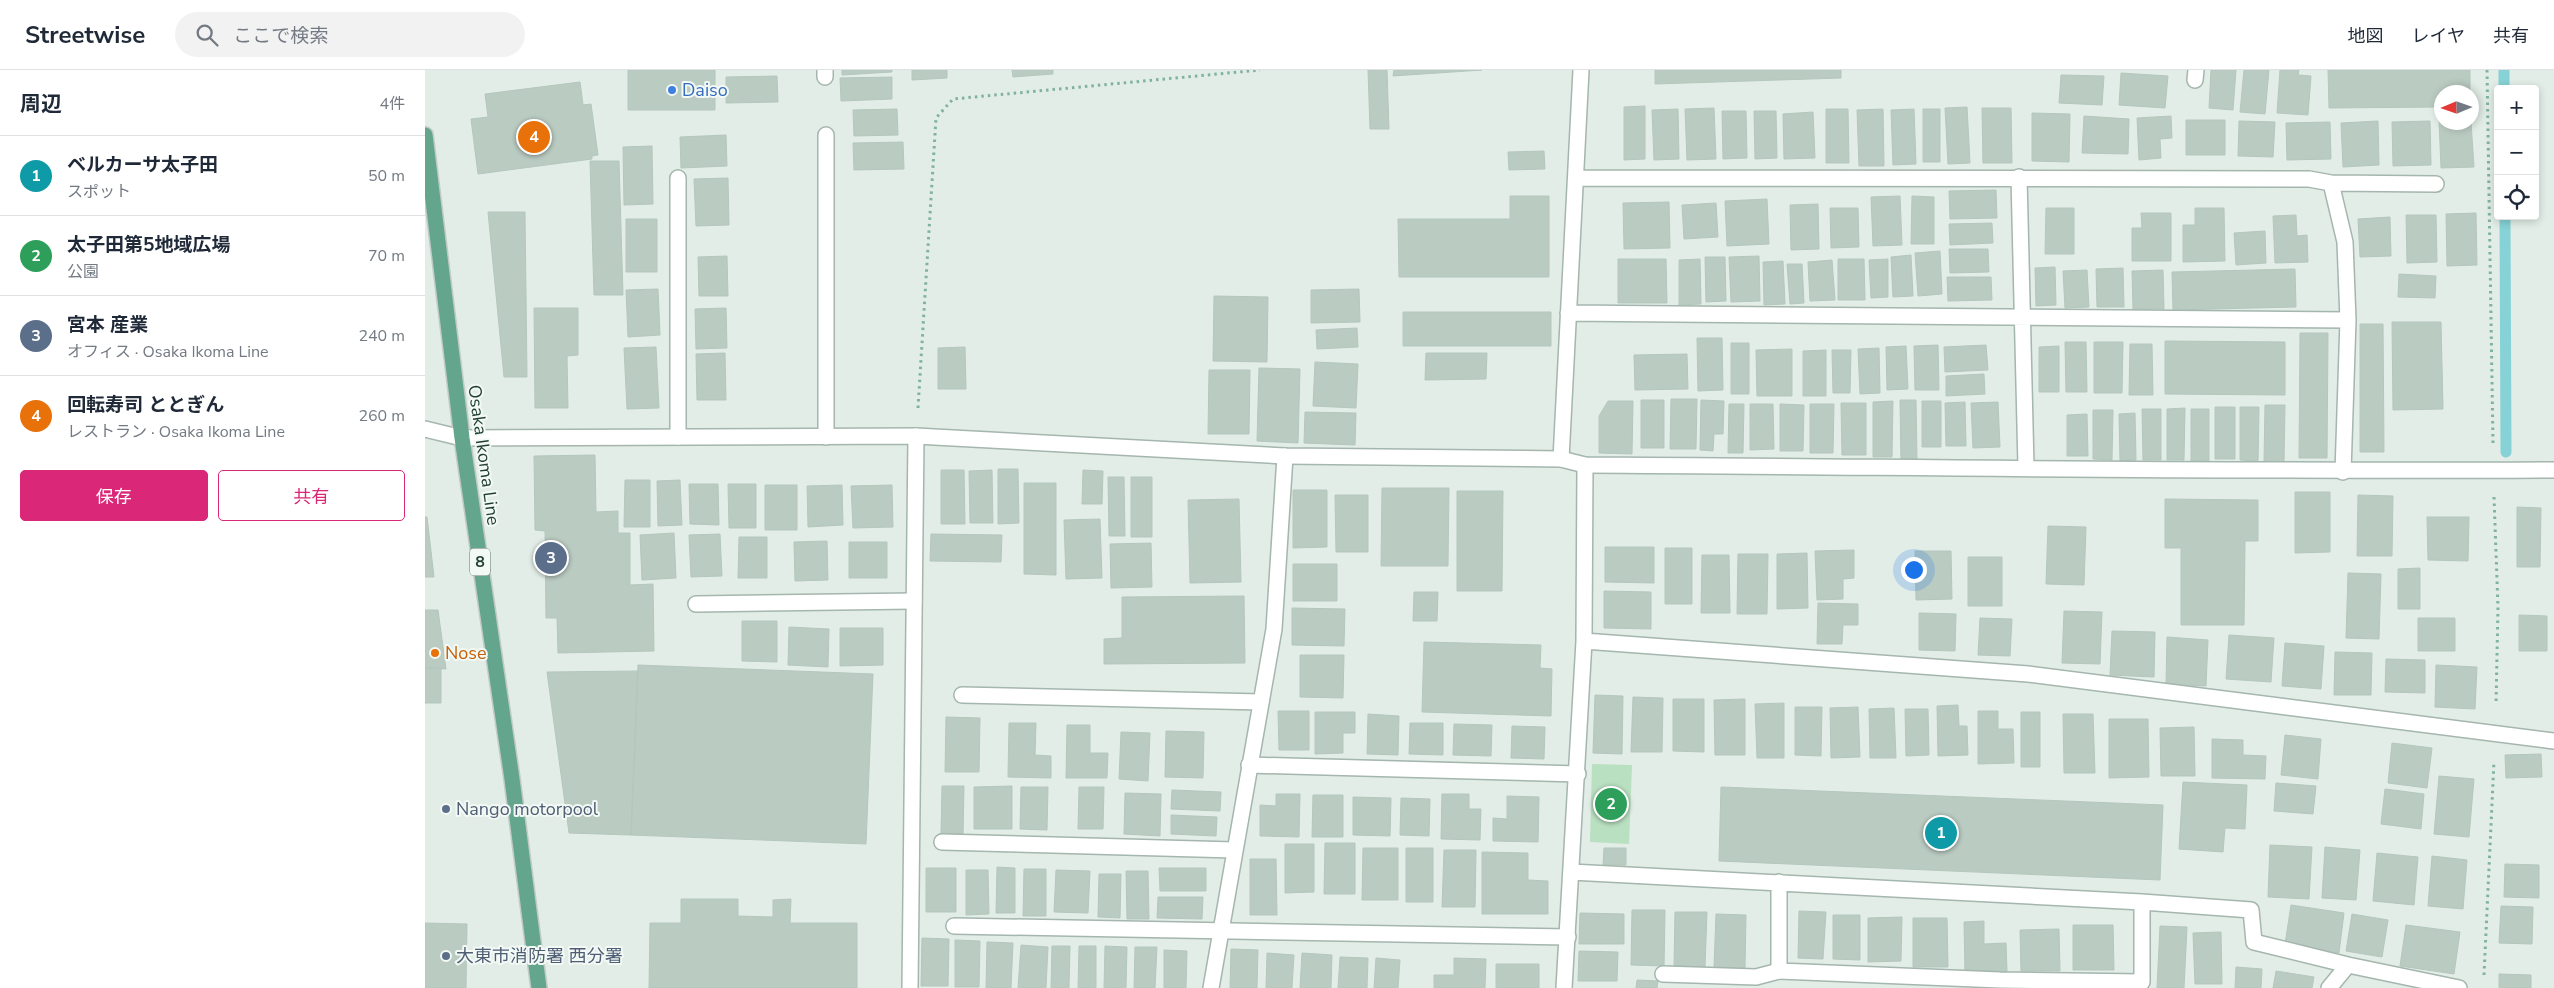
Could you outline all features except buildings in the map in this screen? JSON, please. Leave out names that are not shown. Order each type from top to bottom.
[{"type":"main road","name":"Osaka Ikoma Line","points":[[425,135],[462,438],[513,779],[539,988]]},
{"type":"street","points":[[1561,459],[1581,70]]},
{"type":"street","points":[[826,136],[826,437]]},
{"type":"street","points":[[1576,178],[2019,177],[2309,179],[2331,183],[2436,184]]},
{"type":"street","points":[[2019,177],[2026,467]]},
{"type":"street","points":[[678,178],[679,437]]},
{"type":"street","points":[[2331,183],[2345,242],[2348,320],[2343,472]]},
{"type":"street","points":[[1568,313],[2348,320]]},
{"type":"street","points":[[425,429],[462,438],[916,436],[1285,456],[1561,459],[1585,465],[2026,467],[2113,471],[2343,472],[2554,470]]},
{"type":"street","points":[[910,988],[916,436]]},
{"type":"street","points":[[1211,988],[1219,931],[1274,629],[1285,456]]},
{"type":"street","points":[[1565,988],[1584,641],[1585,465]]},
{"type":"street","points":[[696,604],[914,601]]},
{"type":"street","points":[[1584,641],[2028,674],[2554,741]]},
{"type":"street","points":[[962,695],[1261,702]]},
{"type":"street","points":[[1249,765],[1578,774]]},
{"type":"street","points":[[942,842],[1234,850]]},
{"type":"street","points":[[1571,872],[2142,902],[2251,910],[2254,942],[2348,965],[2459,988]]},
{"type":"street","points":[[1779,882],[1779,971]]},
{"type":"street","points":[[1663,974],[1756,977],[1779,971],[2000,984],[2142,982],[2142,902]]},
{"type":"street","points":[[954,926],[1568,937]]},
{"type":"street","points":[[2329,988],[2348,965]]},
{"type":"path","points":[[916,436],[936,118],[953,99],[1260,70]]},
{"type":"path","points":[[2484,978],[2496,734],[2498,607],[2487,70]]},
{"type":"green space","points":[[1592,764],[1632,765],[1629,844],[1590,842]]},
{"type":"waterway","points":[[2504,70],[2504,85]]},
{"type":"waterway","points":[[2505,220],[2506,452]]},
{"type":"place","name":"Daiso","points":[[672,90]]},
{"type":"place","name":"回転寿司 ととぎん","points":[[534,137]]},
{"type":"place","name":"宮本 産業","points":[[551,558]]},
{"type":"place","name":"Nose","points":[[435,653]]},
{"type":"place","name":"太子田第5地域広場","points":[[1611,804]]},
{"type":"place","name":"Nango motorpool","points":[[446,809]]},
{"type":"place","name":"ベルカーサ太子田","points":[[1941,833]]},
{"type":"place","name":"大東市消防署 西分署","points":[[446,956]]}]
